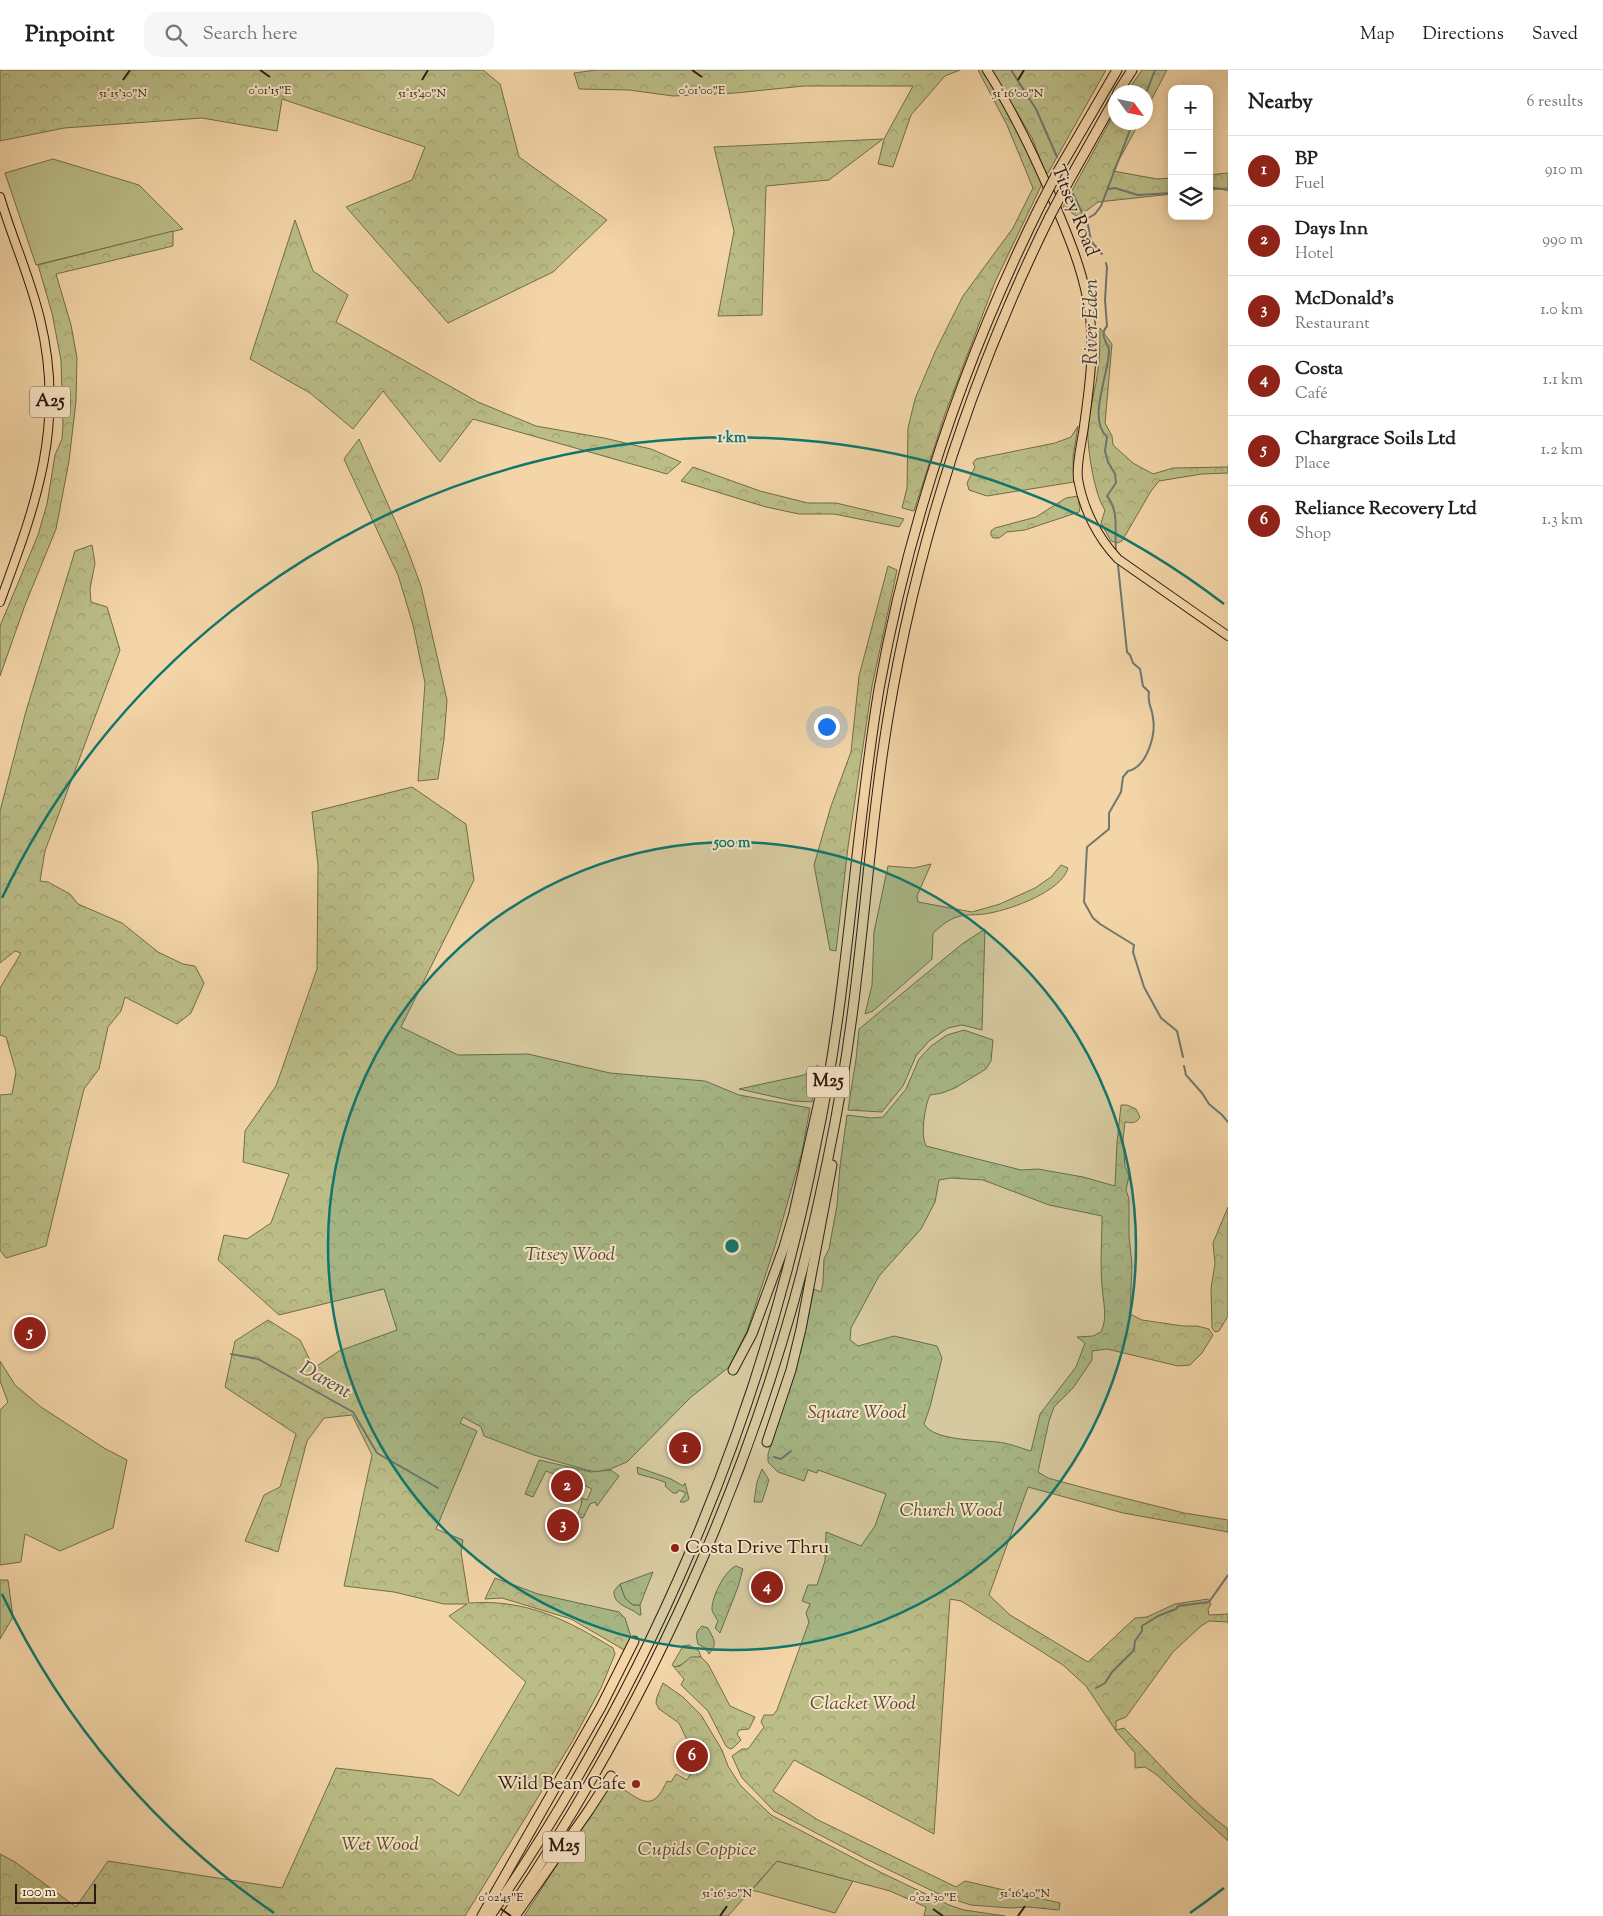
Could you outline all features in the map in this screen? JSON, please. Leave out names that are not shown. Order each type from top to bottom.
[{"type":"highway","name":"M25","points":[[490,1916],[543,1835],[598,1741],[671,1596],[712,1498],[748,1399],[782,1291],[810,1178],[831,1063],[844,977],[870,744],[886,657],[905,571],[929,486],[964,383],[997,300],[1040,206],[1117,70]]},
{"type":"highway","points":[[1122,85],[1132,70]]},
{"type":"highway","name":"M25","points":[[506,1916],[564,1828],[618,1732],[663,1645],[715,1529],[750,1438],[778,1354],[815,1220],[835,1124],[852,1017],[883,747],[912,598],[938,499],[970,402],[1006,311],[1050,216],[1108,111]]},
{"type":"highway","name":"M25","points":[[733,1370],[752,1334],[784,1247],[794,1213],[819,1098],[831,1063]]},
{"type":"highway","name":"M25","points":[[767,1442],[788,1379],[801,1329],[831,1176],[835,1124]]},
{"type":"highway","name":"M25","points":[[482,1916],[598,1713],[634,1641]]},
{"type":"highway","name":"M25","points":[[515,1916],[611,1776]]},
{"type":"main road","name":"Titsey Road","points":[[987,70],[1025,137],[1044,176],[1077,258],[1088,299],[1091,329],[1091,372],[1079,453],[1078,479],[1090,518],[1106,547],[1118,559],[1228,636]]},
{"type":"main road","name":"A25","points":[[0,197],[39,313],[47,356],[50,391],[48,434],[42,478],[28,526],[0,602]]},
{"type":"green space","points":[[0,70],[483,70],[500,84],[519,157],[607,220],[553,272],[448,323],[346,207],[412,180],[425,147],[282,99],[277,131],[202,118],[64,128],[0,141]]},
{"type":"green space","points":[[596,70],[960,70],[945,76],[911,115],[893,167],[878,164],[884,139],[913,86],[804,86],[735,93],[673,96],[629,90],[579,89],[574,73]]},
{"type":"green space","points":[[978,70],[983,70],[1000,98],[1042,184],[995,282],[945,414],[914,511],[902,508],[907,488],[908,428],[915,399],[935,352],[963,296],[1013,228],[1033,188],[1007,125]]},
{"type":"green space","points":[[992,70],[1106,70],[1048,173],[1045,172],[1032,138]]},
{"type":"green space","points":[[1142,70],[1167,70],[1153,97],[1153,85],[1132,85]]},
{"type":"green space","points":[[1108,125],[1108,130],[1135,130],[1113,171],[1157,179],[1168,178],[1168,194],[1098,202],[1078,217],[1063,207]]},
{"type":"green space","points":[[883,139],[829,180],[766,186],[762,315],[718,316],[734,231],[714,147]]},
{"type":"green space","points":[[53,159],[139,185],[183,229],[36,265],[5,173]]},
{"type":"green space","points":[[1228,173],[1228,188],[1213,190],[1213,175]]},
{"type":"green space","points":[[295,220],[313,271],[348,295],[336,322],[478,402],[536,426],[604,438],[651,449],[681,462],[667,474],[473,419],[440,462],[383,391],[353,429],[310,393],[250,359]]},
{"type":"green space","points":[[173,231],[173,246],[56,274],[71,325],[77,358],[76,401],[69,461],[56,529],[25,605],[0,676],[0,626],[38,535],[47,504],[55,455],[62,439],[61,360],[52,313],[38,265]]},
{"type":"green space","points":[[1100,328],[1112,344],[1105,423],[1112,436],[1113,445],[1133,463],[1153,474],[1173,468],[1228,467],[1228,473],[1202,474],[1159,481],[1151,491],[1122,541],[1117,543],[1111,541],[1101,523],[1105,510],[1097,493],[1088,443],[1088,424],[1099,365]]},
{"type":"green space","points":[[1078,426],[1073,457],[1074,482],[987,496],[969,490],[967,483],[975,467],[973,463],[976,459],[1055,443],[1071,437]]},
{"type":"green space","points":[[359,439],[405,543],[421,586],[447,700],[438,779],[418,781],[425,683],[413,625],[398,575],[344,459]]},
{"type":"green space","points":[[693,467],[760,491],[808,503],[836,503],[904,519],[899,527],[834,514],[799,514],[766,507],[681,481]]},
{"type":"green space","points":[[1078,496],[1079,512],[1025,530],[1007,532],[999,538],[993,538],[991,535],[991,531],[995,528],[1036,517],[1066,498]]},
{"type":"green space","points":[[92,545],[95,563],[90,589],[91,602],[107,607],[120,650],[45,851],[40,881],[48,882],[70,894],[78,904],[122,923],[158,952],[183,964],[195,966],[204,983],[191,1013],[177,1024],[125,997],[121,1011],[108,1027],[99,1069],[84,1089],[46,1246],[6,1258],[0,1250],[0,1095],[12,1094],[16,1072],[6,1037],[0,1035],[0,988],[21,953],[15,951],[0,963],[0,811],[26,711],[75,551]]},
{"type":"green space","points":[[888,566],[897,570],[872,686],[848,847],[836,951],[830,950],[814,865],[831,806],[851,752],[859,676]]},
{"type":"green space","name":"Titsey Wood","points":[[412,787],[466,824],[474,880],[401,1027],[458,1055],[528,1054],[610,1073],[705,1081],[739,1095],[810,1108],[802,1152],[776,1243],[747,1331],[729,1367],[691,1397],[627,1462],[608,1470],[596,1472],[534,1455],[484,1436],[481,1427],[463,1417],[460,1423],[477,1431],[436,1529],[463,1540],[461,1552],[469,1603],[509,1604],[545,1613],[579,1628],[613,1648],[615,1654],[601,1688],[572,1742],[465,1916],[0,1916],[0,1854],[15,1862],[76,1907],[108,1861],[282,1888],[336,1768],[432,1779],[459,1796],[526,1682],[449,1616],[467,1604],[444,1604],[394,1592],[344,1586],[372,1455],[352,1415],[324,1418],[307,1441],[278,1552],[245,1541],[264,1495],[280,1487],[296,1434],[225,1387],[235,1341],[268,1320],[300,1340],[314,1368],[339,1351],[397,1330],[384,1289],[279,1315],[218,1260],[224,1235],[247,1239],[271,1223],[289,1174],[243,1162],[245,1131],[276,1086],[317,969],[318,865],[312,812]]},
{"type":"green space","points":[[931,864],[917,896],[918,902],[972,912],[1000,904],[1035,888],[1051,877],[1061,865],[1068,868],[1064,876],[1056,884],[1035,898],[999,911],[961,916],[944,923],[933,933],[932,959],[873,1011],[865,1014],[872,985],[874,932],[888,866],[914,868]]},
{"type":"green space","points":[[985,929],[982,1030],[962,1025],[948,1028],[929,1041],[916,1056],[903,1086],[882,1112],[848,1110],[859,1029],[962,944]]},
{"type":"green space","points":[[964,1030],[993,1040],[991,1061],[986,1069],[955,1088],[930,1095],[924,1120],[923,1135],[926,1146],[1021,1170],[1038,1169],[1083,1177],[1115,1186],[1121,1105],[1127,1105],[1136,1109],[1140,1117],[1134,1122],[1125,1122],[1123,1140],[1125,1167],[1129,1176],[1126,1190],[1129,1199],[1129,1236],[1132,1265],[1130,1314],[1142,1320],[1209,1329],[1213,1335],[1202,1353],[1190,1365],[1178,1366],[1107,1349],[1092,1351],[1092,1360],[1073,1388],[1054,1407],[1049,1421],[1038,1472],[1048,1478],[1092,1490],[1184,1513],[1228,1520],[1228,1532],[1123,1513],[1028,1487],[989,1595],[1010,1615],[1088,1662],[1135,1618],[1147,1617],[1175,1604],[1208,1599],[1211,1604],[1208,1609],[1209,1615],[1228,1614],[1228,1622],[1209,1621],[1173,1652],[1126,1717],[1116,1721],[1116,1730],[1124,1728],[1187,1793],[1228,1829],[1228,1841],[1157,1775],[1145,1767],[1135,1768],[1135,1753],[1116,1731],[1086,1686],[1063,1665],[961,1601],[950,1599],[934,1834],[794,1760],[773,1791],[818,1820],[956,1887],[965,1881],[1060,1903],[1059,1910],[971,1905],[943,1896],[864,1858],[774,1811],[742,1778],[732,1756],[742,1749],[748,1749],[764,1727],[761,1722],[764,1715],[773,1715],[777,1710],[809,1622],[806,1613],[810,1604],[802,1601],[808,1585],[817,1585],[825,1561],[826,1532],[861,1546],[875,1526],[886,1494],[818,1470],[817,1473],[808,1470],[804,1481],[778,1472],[768,1462],[768,1454],[801,1350],[814,1289],[821,1292],[824,1259],[829,1249],[837,1205],[847,1115],[871,1118],[883,1117],[906,1089],[919,1059],[931,1046],[947,1035]],"holes":[[[951,1178],[983,1180],[1049,1205],[1102,1216],[1101,1269],[1105,1315],[1103,1326],[1101,1332],[1093,1336],[1077,1337],[1085,1343],[1076,1367],[1040,1414],[1031,1451],[1010,1444],[947,1437],[929,1430],[924,1424],[942,1358],[937,1346],[894,1336],[858,1346],[850,1340],[851,1328],[879,1276],[921,1229],[935,1202],[939,1180]]]},
{"type":"green space","points":[[818,1065],[812,1102],[793,1101],[739,1089],[804,1075]]},
{"type":"green space","points":[[1228,1207],[1228,1316],[1219,1331],[1215,1332],[1212,1328],[1211,1288],[1215,1264],[1213,1243]]},
{"type":"green space","points":[[0,1361],[15,1385],[41,1407],[104,1448],[127,1460],[113,1528],[60,1551],[25,1534],[21,1562],[0,1565],[0,1410],[8,1402],[0,1381]]},
{"type":"green space","points":[[539,1460],[591,1472],[611,1470],[619,1476],[597,1506],[595,1502],[590,1504],[583,1518],[577,1516],[582,1498],[587,1500],[592,1489],[569,1478],[568,1480],[546,1471],[533,1497],[525,1494]]},
{"type":"green space","points":[[637,1467],[671,1479],[683,1486],[685,1483],[689,1499],[685,1502],[680,1502],[686,1493],[679,1490],[677,1493],[673,1493],[665,1486],[666,1483],[638,1474]]},
{"type":"green space","points":[[762,1469],[769,1480],[762,1502],[754,1502],[757,1482]]},
{"type":"green space","points":[[736,1566],[743,1569],[720,1633],[715,1628],[718,1621],[712,1610],[712,1605],[723,1579]]},
{"type":"green space","points":[[653,1572],[640,1605],[633,1605],[625,1598],[620,1584]]},
{"type":"green space","points":[[495,1578],[538,1594],[619,1612],[625,1618],[632,1640],[626,1651],[571,1619],[502,1598],[485,1599]]},
{"type":"green space","points":[[0,1580],[8,1580],[13,1617],[0,1639]]},
{"type":"green space","points":[[620,1584],[625,1598],[633,1605],[640,1605],[641,1615],[623,1606],[616,1600],[614,1591]]},
{"type":"green space","points":[[702,1626],[708,1628],[714,1641],[709,1654],[705,1648],[698,1644],[697,1634]]},
{"type":"green space","points":[[689,1645],[699,1651],[701,1657],[674,1667],[672,1665],[683,1646]]},
{"type":"green space","points":[[691,1657],[701,1657],[708,1664],[730,1706],[755,1717],[749,1729],[739,1730],[737,1734],[741,1740],[733,1748],[730,1749],[726,1746],[708,1711],[681,1685],[684,1679],[674,1667],[680,1666]]},
{"type":"green space","name":"Cupids Coppice","points":[[663,1683],[683,1697],[701,1715],[740,1785],[771,1815],[884,1874],[949,1905],[964,1910],[1005,1916],[924,1916],[926,1907],[890,1891],[777,1861],[728,1916],[524,1916],[608,1786],[621,1788],[640,1800],[647,1801],[653,1800],[659,1795],[667,1781],[671,1782],[676,1774],[687,1780],[704,1750],[687,1740],[679,1723],[659,1709],[656,1703]]},
{"type":"green space","points":[[777,1861],[853,1881],[835,1913],[752,1890]]},
{"type":"waterway","name":"River Eden","points":[[1011,70],[1036,109],[1057,157]]},
{"type":"waterway","points":[[1149,85],[1155,70]]},
{"type":"waterway","points":[[1085,220],[1095,214],[1101,206],[1130,130]]},
{"type":"waterway","points":[[1108,189],[1115,188],[1138,195],[1168,193]]},
{"type":"waterway","points":[[1213,188],[1228,190]]},
{"type":"waterway","name":"River Eden","points":[[1073,194],[1088,225],[1091,241],[1102,254]]},
{"type":"waterway","name":"River Eden","points":[[1106,263],[1105,300],[1107,326],[1104,337],[1109,351],[1100,396],[1099,419],[1101,429],[1107,437],[1105,451],[1108,462],[1115,474],[1116,483],[1107,496],[1115,515],[1116,551]]},
{"type":"waterway","name":"River Eden","points":[[1118,565],[1127,652],[1133,663],[1140,669],[1143,686],[1149,692],[1154,725],[1149,749],[1145,757],[1123,777],[1121,792],[1109,813],[1109,829],[1087,847],[1084,902],[1093,918],[1134,945],[1133,952],[1144,987],[1161,1018],[1177,1031],[1183,1057]]},
{"type":"waterway","name":"River Eden","points":[[1184,1066],[1186,1075],[1209,1104],[1228,1122]]},
{"type":"waterway","name":"Darent","points":[[231,1354],[258,1359],[353,1412],[377,1453],[438,1488]]},
{"type":"waterway","points":[[774,1457],[781,1459],[791,1451]]},
{"type":"waterway","name":"River Eden","points":[[1096,1688],[1105,1683],[1112,1672],[1134,1650],[1135,1641],[1142,1631],[1142,1626],[1158,1616],[1176,1609],[1178,1606],[1209,1602],[1228,1575]]},
{"type":"place","name":"Chargrace Soils Ltd","points":[[30,1333]]},
{"type":"place","name":"BP","points":[[685,1448]]},
{"type":"place","name":"Days Inn","points":[[567,1486]]},
{"type":"place","name":"McDonald's","points":[[563,1525]]},
{"type":"place","name":"Costa Drive Thru","points":[[675,1548]]},
{"type":"place","name":"Costa","points":[[767,1587]]},
{"type":"place","name":"Reliance Recovery Ltd","points":[[692,1756]]},
{"type":"place","name":"Wild Bean Cafe","points":[[636,1784]]},
{"type":"park label","name":"Square Wood","points":[[857,1413]]},
{"type":"park label","name":"Church Wood","points":[[951,1511]]},
{"type":"park label","name":"Clacket Wood","points":[[863,1704]]},
{"type":"park label","name":"Wet Wood","points":[[380,1845]]}]
